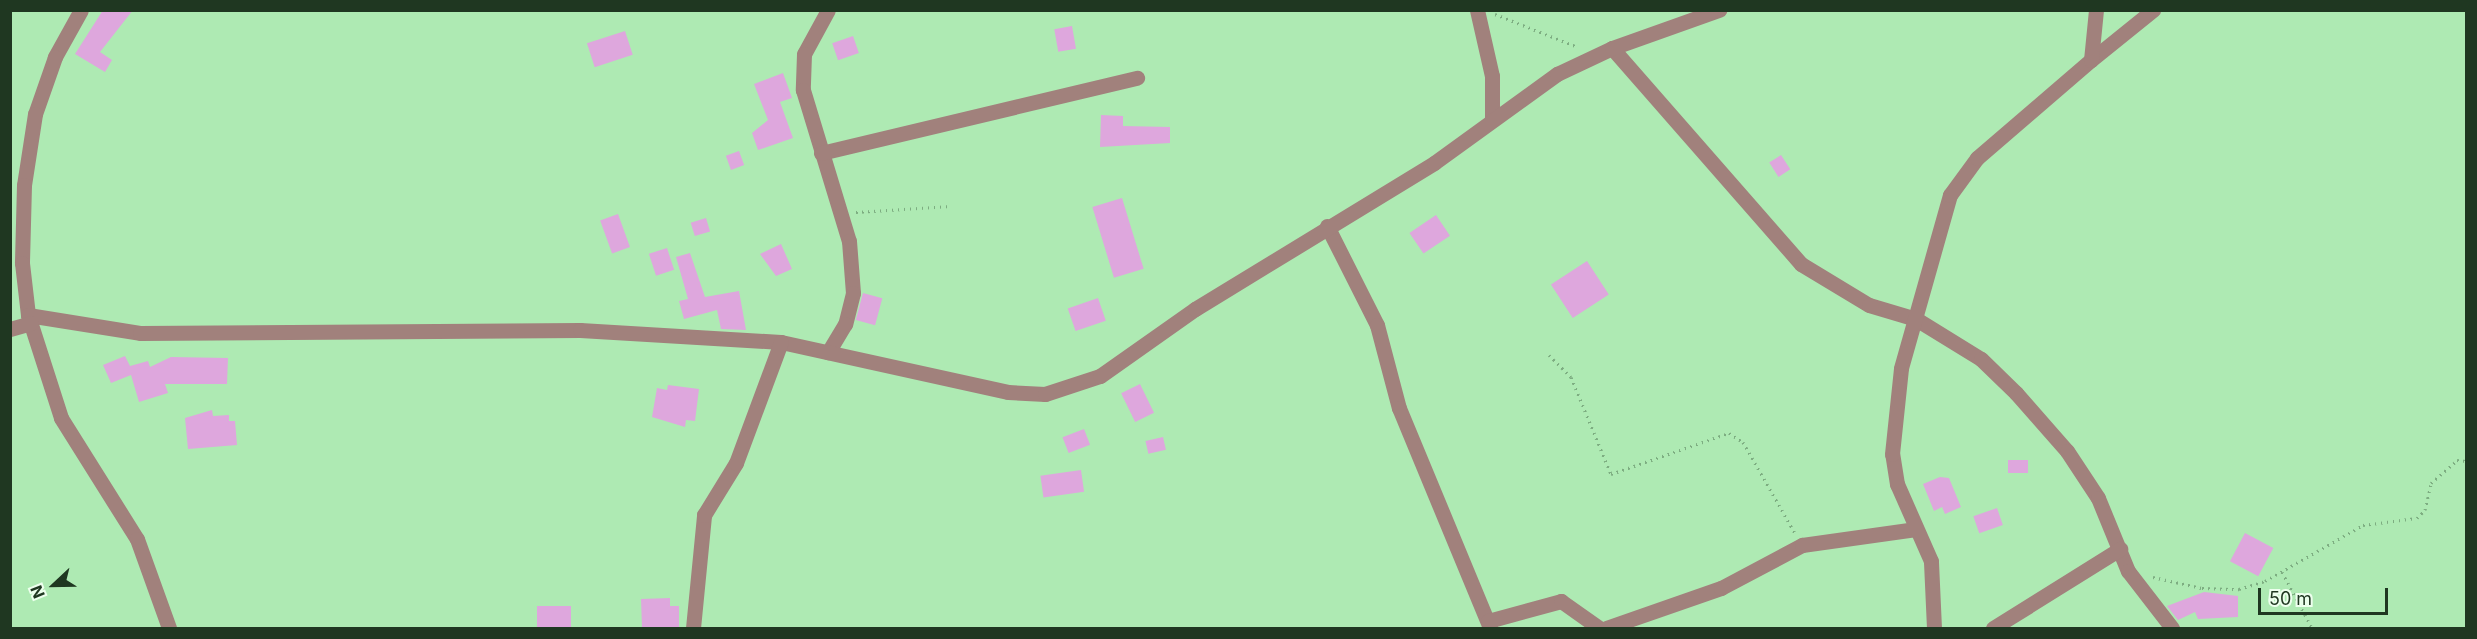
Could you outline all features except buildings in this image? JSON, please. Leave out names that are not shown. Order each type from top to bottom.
[{"type":"street","points":[[81,10],[55,57],[35,114],[24,185],[22,263],[30,319],[61,418],[136,539],[169,628]]},
{"type":"street","points":[[828,10],[804,54],[803,90],[821,153],[842,213],[853,294],[845,324],[828,352]]},
{"type":"street","points":[[1477,10],[1492,76],[1492,117]]},
{"type":"street","points":[[10,329],[30,319],[140,333],[580,330],[781,342],[1008,392],[1045,394],[1076,387],[1328,226],[1434,164],[1492,117],[1596,54],[1719,10]]},
{"type":"street","points":[[2091,60],[2096,10]]},
{"type":"street","points":[[1934,628],[1936,582],[1897,484],[1892,454],[1901,368],[1916,319],[1942,213],[1959,180],[2091,60],[2153,10]]},
{"type":"street","points":[[1612,48],[1801,264],[1869,305],[1916,319],[1981,359],[2016,393],[2067,452],[2098,498],[2128,571],[2172,628]]},
{"type":"street","points":[[821,153],[1137,78]]},
{"type":"street","points":[[1328,226],[1377,325],[1398,408],[1489,625],[1561,601],[1599,628]]},
{"type":"street","points":[[695,626],[704,515],[736,463],[781,342]]},
{"type":"street","points":[[1606,628],[1721,588],[1802,544],[1916,529]]},
{"type":"street","points":[[1993,628],[2120,549]]},
{"type":"path","points":[[1491,10],[1530,31],[1596,54]]},
{"type":"path","points":[[842,213],[951,206]]},
{"type":"path","points":[[1549,354],[1571,377],[1611,474],[1729,433],[1743,442],[1802,544]]},
{"type":"path","points":[[2128,571],[2202,588],[2239,589],[2282,572],[2363,525],[2417,518],[2426,510],[2431,483],[2457,459],[2466,461]]},
{"type":"path","points":[[2282,572],[2312,628]]}]
